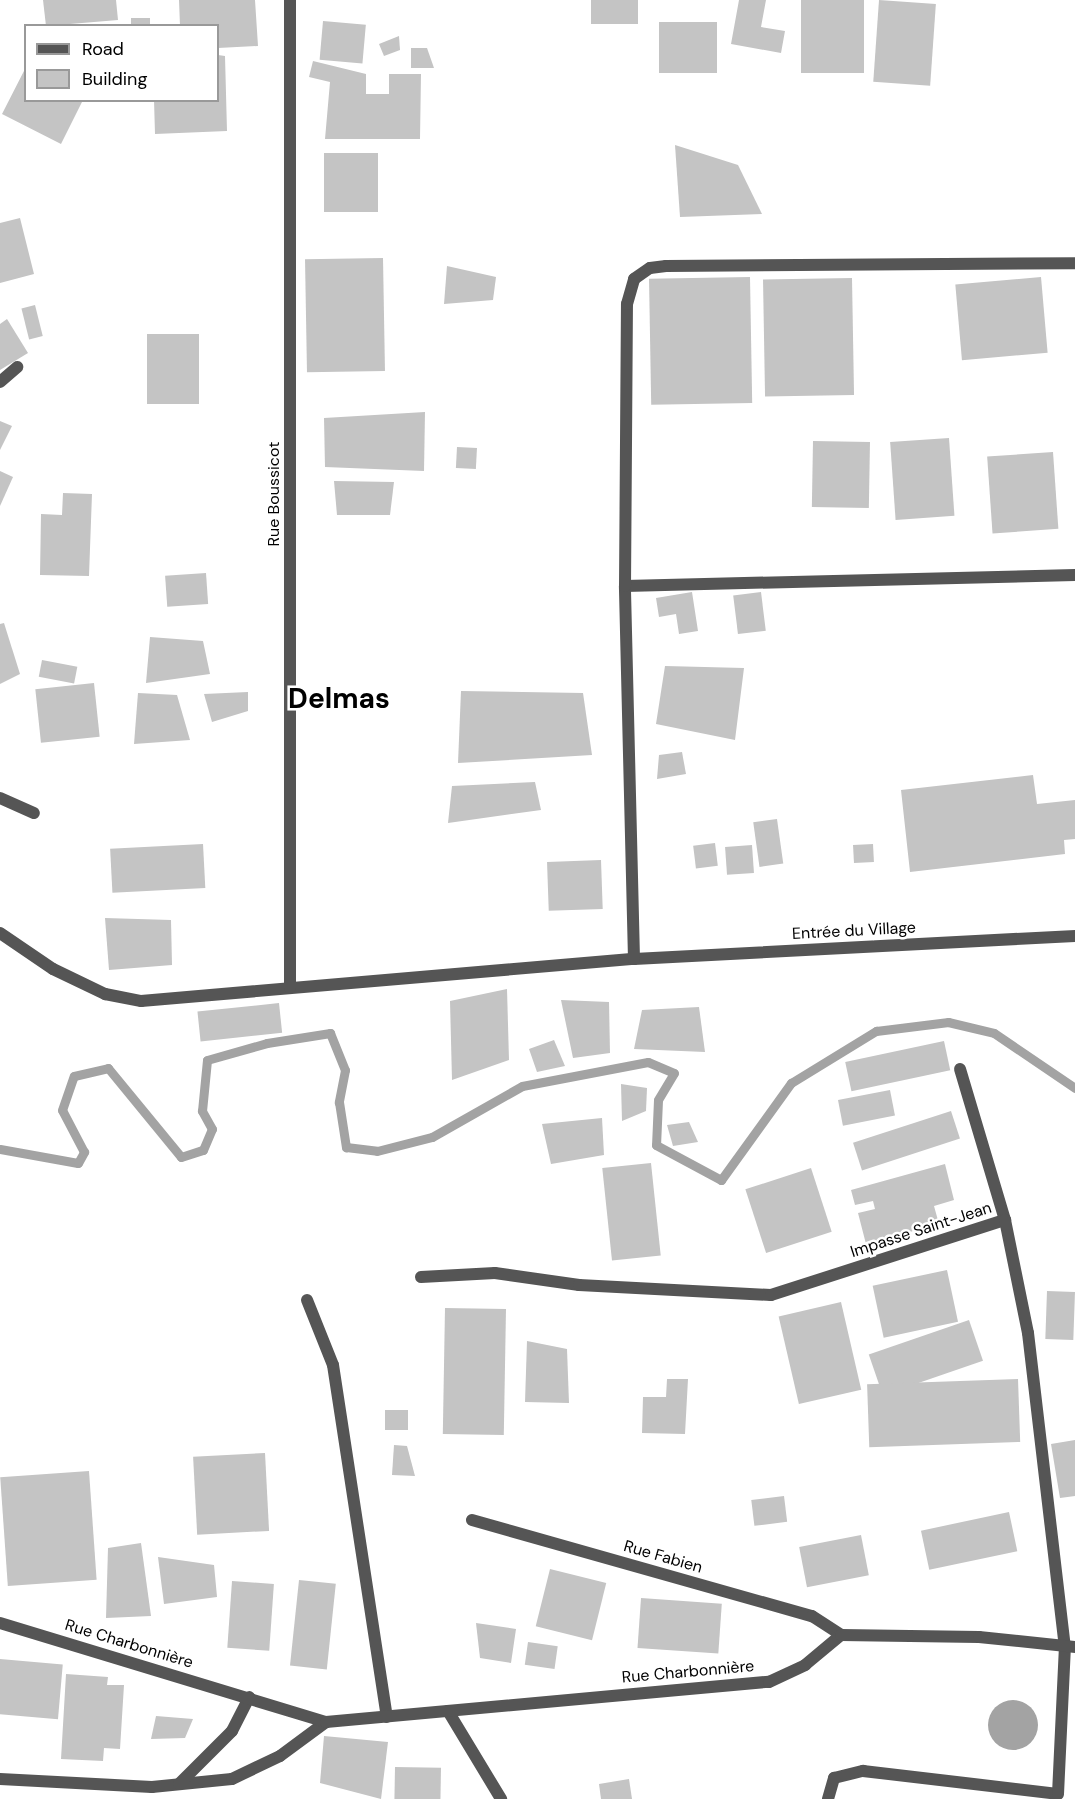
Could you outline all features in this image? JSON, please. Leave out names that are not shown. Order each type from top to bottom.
[{"type":"street","name":"Rue Boussicot","points":[[290,0],[290,988]]},
{"type":"street","points":[[634,959],[626,586],[627,304],[634,279],[650,268],[666,266],[1075,263]]},
{"type":"street","points":[[0,382],[17,367]]},
{"type":"street","points":[[626,586],[1075,575]]},
{"type":"street","points":[[0,798],[34,813]]},
{"type":"street","name":"Entrée du Village","points":[[0,933],[53,969],[105,993],[141,1001],[634,959],[1075,936]]},
{"type":"street","points":[[960,1069],[1005,1220]]},
{"type":"street","name":"Impasse Saint-Jean","points":[[421,1277],[495,1273],[579,1285],[771,1294],[1005,1220],[1028,1333],[1070,1647],[1058,1796]]},
{"type":"street","points":[[307,1300],[333,1365],[387,1717]]},
{"type":"street","name":"Rue Fabien","points":[[472,1520],[812,1616],[841,1635]]},
{"type":"street","name":"Rue Charbonnière","points":[[0,1623],[249,1698],[288,1714],[326,1722],[770,1682],[805,1665],[841,1635]]},
{"type":"street","points":[[841,1635],[979,1637],[1070,1647]]},
{"type":"street","points":[[179,1784],[232,1731],[249,1698]]},
{"type":"street","points":[[448,1711],[501,1799]]},
{"type":"street","points":[[0,1779],[179,1784],[232,1779],[280,1756],[326,1722]]},
{"type":"street","points":[[828,1799],[834,1778],[863,1771],[1058,1796]]},
{"type":"shaded area","points":[[1008,1700],[1018,1700],[1031,1707],[1038,1720],[1038,1730],[1031,1743],[1018,1750],[1008,1750],[999,1746],[992,1739],[988,1730],[988,1720],[992,1711],[999,1704]]},
{"type":"building","points":[[43,0],[116,0],[118,20],[46,24]]},
{"type":"building","points":[[179,0],[255,0],[258,46],[219,48],[219,24],[180,24]]},
{"type":"building","points":[[591,0],[638,0],[638,24],[591,24]]},
{"type":"building","points":[[739,0],[766,0],[761,27],[785,31],[781,53],[731,44]]},
{"type":"building","points":[[801,0],[864,0],[864,73],[801,73]]},
{"type":"building","points":[[879,0],[936,4],[930,86],[873,82]]},
{"type":"building","points":[[131,18],[150,18],[150,24],[131,24]]},
{"type":"building","points":[[323,21],[366,25],[362,64],[320,60]]},
{"type":"building","points":[[659,22],[717,22],[717,73],[659,73]]},
{"type":"building","points":[[399,36],[400,50],[384,56],[379,44]]},
{"type":"building","points":[[411,48],[427,48],[434,68],[411,68]]},
{"type":"building","points":[[219,55],[225,56],[227,131],[155,134],[154,102],[219,102]]},
{"type":"building","points":[[313,61],[366,74],[366,94],[389,94],[389,74],[421,74],[420,139],[325,139],[330,82],[309,77]]},
{"type":"building","points":[[24,71],[24,102],[82,102],[61,144],[2,114]]},
{"type":"building","points":[[675,145],[738,165],[762,214],[680,217]]},
{"type":"building","points":[[324,153],[378,153],[378,212],[324,212]]},
{"type":"building","points":[[20,218],[34,274],[0,283],[0,223]]},
{"type":"building","points":[[383,258],[385,371],[307,372],[305,259]]},
{"type":"building","points":[[447,266],[496,277],[493,300],[444,304]]},
{"type":"building","points":[[750,277],[752,403],[651,405],[649,279]]},
{"type":"building","points":[[1041,277],[1048,353],[962,360],[955,284]]},
{"type":"building","points":[[852,278],[854,395],[765,397],[763,280]]},
{"type":"building","points":[[35,305],[43,336],[29,339],[21,308]]},
{"type":"building","points":[[7,319],[28,353],[0,370],[0,324]]},
{"type":"building","points":[[147,334],[199,334],[199,404],[147,404]]},
{"type":"building","points":[[425,412],[424,471],[325,467],[324,418]]},
{"type":"building","points":[[0,421],[12,426],[0,450]]},
{"type":"building","points":[[949,438],[954,516],[896,520],[890,442]]},
{"type":"building","points":[[813,441],[870,442],[869,508],[812,507]]},
{"type":"building","points":[[457,447],[477,448],[476,469],[456,468]]},
{"type":"building","points":[[1053,452],[1058,529],[993,533],[987,457]]},
{"type":"building","points":[[0,471],[13,477],[0,506]]},
{"type":"building","points":[[334,481],[394,482],[390,515],[337,515]]},
{"type":"building","points":[[63,493],[92,494],[89,576],[40,575],[41,514],[62,515]]},
{"type":"building","points":[[206,573],[208,604],[167,607],[165,576]]},
{"type":"building","points":[[692,592],[698,631],[679,634],[676,614],[659,617],[656,598]]},
{"type":"building","points":[[761,592],[766,631],[738,634],[733,595]]},
{"type":"building","points":[[4,623],[20,674],[0,684],[0,624]]},
{"type":"building","points":[[150,637],[203,641],[210,674],[146,683]]},
{"type":"building","points":[[42,660],[77,667],[74,684],[39,677]]},
{"type":"building","points":[[665,666],[744,668],[735,740],[656,724]]},
{"type":"building","points":[[94,683],[100,737],[41,743],[35,689]]},
{"type":"building","points":[[461,691],[583,693],[592,755],[458,763]]},
{"type":"building","points":[[248,692],[248,711],[212,722],[204,694]]},
{"type":"building","points":[[138,693],[177,695],[190,740],[134,744]]},
{"type":"building","points":[[682,752],[686,774],[657,779],[659,755]]},
{"type":"building","points":[[1033,775],[1037,804],[1075,800],[1075,839],[1064,840],[1065,854],[910,872],[901,790]]},
{"type":"building","points":[[535,782],[541,810],[448,823],[452,786]]},
{"type":"building","points":[[777,819],[783,864],[759,867],[753,822]]},
{"type":"building","points":[[715,843],[718,866],[696,869],[693,846]]},
{"type":"building","points":[[203,844],[205,888],[112,893],[110,849]]},
{"type":"building","points":[[873,844],[874,862],[854,863],[853,845]]},
{"type":"building","points":[[752,845],[754,873],[727,875],[725,847]]},
{"type":"building","points":[[601,860],[603,909],[549,911],[547,862]]},
{"type":"building","points":[[105,918],[171,920],[172,965],[109,970]]},
{"type":"building","points":[[507,989],[509,1060],[452,1080],[450,1001]]},
{"type":"building","points":[[561,1000],[609,1002],[610,1053],[573,1058]]},
{"type":"building","points":[[279,1003],[282,1033],[201,1041],[197,1012]]},
{"type":"building","points":[[699,1007],[705,1052],[634,1049],[642,1010]]},
{"type":"building","points":[[554,1040],[565,1066],[537,1072],[529,1049]]},
{"type":"building","points":[[944,1041],[950,1070],[851,1091],[845,1062]]},
{"type":"building","points":[[621,1084],[647,1088],[646,1111],[622,1121]]},
{"type":"building","points":[[890,1090],[895,1116],[843,1126],[838,1100]]},
{"type":"building","points":[[951,1111],[960,1139],[862,1170],[853,1143]]},
{"type":"building","points":[[602,1118],[604,1155],[551,1164],[542,1124]]},
{"type":"building","points":[[689,1122],[698,1142],[673,1146],[667,1125]]},
{"type":"building","points":[[651,1163],[661,1255],[612,1261],[602,1168]]},
{"type":"building","points":[[945,1164],[954,1200],[934,1206],[939,1224],[866,1244],[858,1213],[875,1209],[873,1201],[855,1205],[851,1190]]},
{"type":"building","points":[[811,1168],[832,1232],[766,1253],[745,1189]]},
{"type":"building","points":[[947,1270],[958,1322],[884,1338],[873,1286]]},
{"type":"building","points":[[1047,1291],[1075,1292],[1073,1340],[1045,1339]]},
{"type":"building","points":[[841,1302],[861,1390],[799,1404],[779,1316]]},
{"type":"building","points":[[445,1308],[506,1309],[504,1435],[443,1434]]},
{"type":"building","points":[[969,1320],[983,1361],[883,1395],[869,1355]]},
{"type":"building","points":[[527,1341],[567,1349],[569,1403],[525,1402]]},
{"type":"building","points":[[667,1379],[688,1379],[685,1434],[642,1433],[643,1397],[666,1397]]},
{"type":"building","points":[[1018,1379],[1020,1442],[869,1447],[867,1384]]},
{"type":"building","points":[[385,1410],[408,1410],[408,1430],[385,1430]]},
{"type":"building","points":[[1075,1440],[1075,1496],[1060,1498],[1051,1444]]},
{"type":"building","points":[[394,1445],[407,1446],[415,1476],[392,1475]]},
{"type":"building","points":[[265,1453],[269,1531],[197,1535],[193,1457]]},
{"type":"building","points":[[89,1471],[97,1580],[8,1586],[0,1477]]},
{"type":"building","points":[[784,1496],[787,1522],[754,1526],[751,1500]]},
{"type":"building","points":[[1009,1512],[1017,1551],[929,1570],[921,1531]]},
{"type":"building","points":[[861,1535],[869,1575],[807,1587],[799,1547]]},
{"type":"building","points":[[141,1543],[151,1616],[106,1618],[108,1548]]},
{"type":"building","points":[[158,1557],[214,1565],[217,1597],[164,1604]]},
{"type":"building","points":[[550,1569],[606,1583],[592,1640],[536,1626]]},
{"type":"building","points":[[299,1580],[336,1584],[327,1669],[290,1666]]},
{"type":"building","points":[[232,1581],[274,1584],[269,1651],[227,1648]]},
{"type":"building","points":[[641,1598],[722,1604],[718,1654],[638,1648]]},
{"type":"building","points":[[476,1623],[516,1629],[511,1663],[480,1658]]},
{"type":"building","points":[[528,1642],[558,1646],[555,1669],[525,1665]]},
{"type":"building","points":[[0,1659],[63,1664],[58,1719],[0,1714]]},
{"type":"building","points":[[66,1674],[108,1677],[107,1685],[124,1685],[120,1749],[104,1748],[103,1761],[61,1759]]},
{"type":"building","points":[[156,1716],[193,1719],[185,1738],[151,1739]]},
{"type":"building","points":[[324,1736],[388,1742],[381,1799],[320,1783]]},
{"type":"building","points":[[395,1767],[441,1768],[440,1799],[394,1799]]},
{"type":"building","points":[[629,1779],[632,1799],[601,1799],[599,1784]]},
{"type":"waterway","points":[[0,1149],[78,1163],[84,1152],[62,1110],[74,1076],[108,1068],[181,1157],[203,1150],[212,1129],[202,1111],[207,1060],[267,1043],[330,1033],[345,1070],[339,1102],[346,1147],[377,1151],[432,1137],[522,1086],[648,1062],[674,1073],[658,1100],[656,1145],[721,1180],[791,1083],[876,1031],[948,1022],[994,1033],[1075,1088]]},
{"type":"district","name":"Delmas","points":[[339,699]]}]
